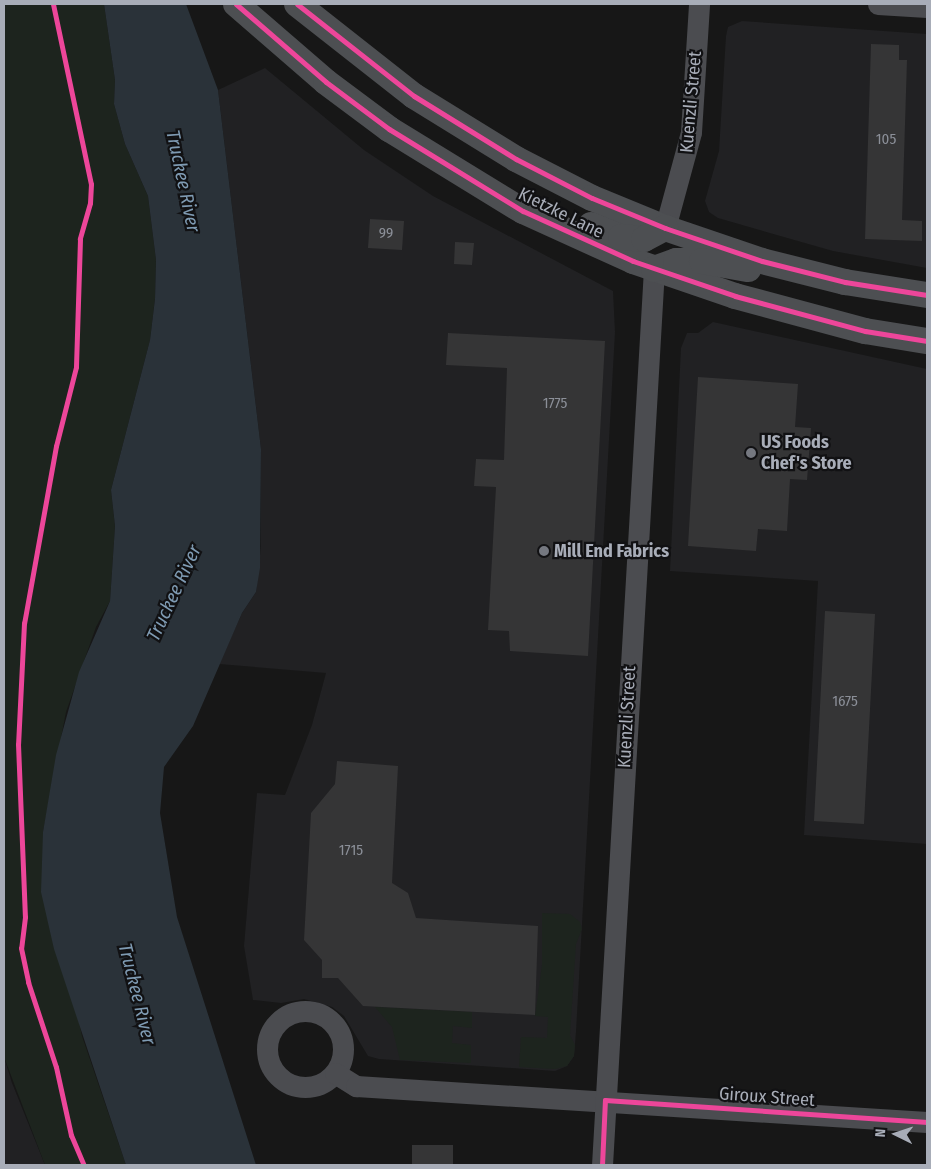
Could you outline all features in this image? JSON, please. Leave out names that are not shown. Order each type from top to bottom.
[{"type":"main road","name":"Kietzke Lane","points":[[237,4],[326,82],[388,129],[488,192],[537,218],[654,269],[772,307],[865,331],[927,341]]},
{"type":"main road","name":"Kietzke Lane","points":[[297,4],[383,74],[483,140],[592,198],[665,228],[762,261],[845,282],[927,295]]},
{"type":"main road","points":[[537,218],[548,212],[566,214],[620,237],[644,239],[665,228]]},
{"type":"main road","points":[[654,269],[676,261],[702,261],[743,271],[755,268],[762,261]]},
{"type":"street","name":"Kuenzli Street","points":[[665,228],[691,132],[698,4]]},
{"type":"street","points":[[878,4],[927,7]]},
{"type":"street","name":"Kuenzli Street","points":[[602,1165],[654,269]]},
{"type":"street","name":"Giroux Street","points":[[335,1073],[356,1086],[605,1100],[927,1122]]},
{"type":"shaded area","points":[[4,4],[104,4],[115,80],[114,104],[125,144],[148,196],[156,260],[155,299],[150,340],[111,490],[115,526],[110,601],[96,627],[66,712],[43,832],[44,859],[82,1036],[126,1165],[45,1165],[4,1057]]},
{"type":"shaded area","points":[[742,21],[927,34],[927,268],[833,251],[718,218],[709,212],[705,201],[719,151],[726,36],[728,27]]},
{"type":"shaded area","points":[[265,68],[364,150],[433,196],[613,291],[615,332],[576,1032],[574,1056],[567,1066],[555,1071],[379,1059],[368,1056],[344,1016],[332,1007],[304,999],[281,1003],[253,1000],[244,946],[257,793],[285,795],[312,725],[326,673],[219,664],[242,613],[256,592],[261,546],[261,449],[218,90]]},
{"type":"shaded area","points":[[713,322],[927,369],[927,844],[804,835],[818,581],[670,571],[681,348],[687,333],[698,333]]},
{"type":"shaded area","points":[[542,913],[570,914],[580,922],[582,929],[576,944],[570,1035],[575,1045],[574,1056],[567,1066],[555,1069],[519,1067],[521,1037],[547,1038],[548,1017],[535,1016],[542,965]]},
{"type":"shaded area","points":[[375,1007],[472,1012],[472,1028],[453,1026],[452,1043],[471,1045],[471,1063],[400,1060],[392,1027]]},
{"type":"shaded area","points":[[4,1057],[12,1083],[45,1165],[4,1165]]},
{"type":"water","name":"Truckee River","points":[[104,4],[186,4],[218,90],[261,449],[260,568],[256,592],[242,613],[193,726],[164,767],[160,813],[177,917],[256,1165],[126,1165],[54,949],[41,892],[43,832],[56,755],[79,672],[110,601],[115,526],[111,490],[150,340],[155,299],[156,260],[148,196],[125,144],[114,104],[115,80]]},
{"type":"building","points":[[871,44],[899,45],[899,60],[907,60],[902,220],[922,221],[922,241],[865,239]]},
{"type":"building","points":[[370,219],[404,221],[402,250],[368,248]]},
{"type":"building","points":[[455,242],[474,243],[472,265],[454,264]]},
{"type":"building","points":[[448,333],[605,341],[588,656],[510,651],[509,631],[488,630],[496,487],[474,486],[476,459],[504,460],[507,368],[446,365]]},
{"type":"building","name":"US Foods Chef's Store","points":[[698,377],[798,384],[795,427],[811,428],[807,480],[790,479],[787,531],[758,529],[756,551],[688,546]]},
{"type":"building","points":[[825,611],[875,614],[864,824],[814,821]]},
{"type":"building","points":[[337,761],[398,766],[392,883],[408,893],[416,918],[538,926],[535,1015],[363,1006],[338,978],[322,978],[322,960],[304,940],[311,813],[335,784]]},
{"type":"building","points":[[412,1145],[453,1145],[453,1165],[412,1165]]},
{"type":"cycle path","points":[[53,4],[91,184],[90,203],[80,239],[76,367],[56,446],[24,623],[18,744],[25,917],[21,948],[28,982],[56,1067],[71,1135],[84,1165]]},
{"type":"cycle path","points":[[236,4],[326,82],[389,129],[523,211],[633,261],[735,296],[865,331],[927,341]]},
{"type":"cycle path","points":[[297,4],[414,96],[516,159],[592,198],[665,228],[762,261],[845,282],[927,295]]},
{"type":"cycle path","points":[[602,1165],[605,1100],[927,1122]]},
{"type":"place","name":"US Foods Chef's Store","points":[[751,453]]},
{"type":"place","name":"Mill End Fabrics","points":[[544,551]]}]
